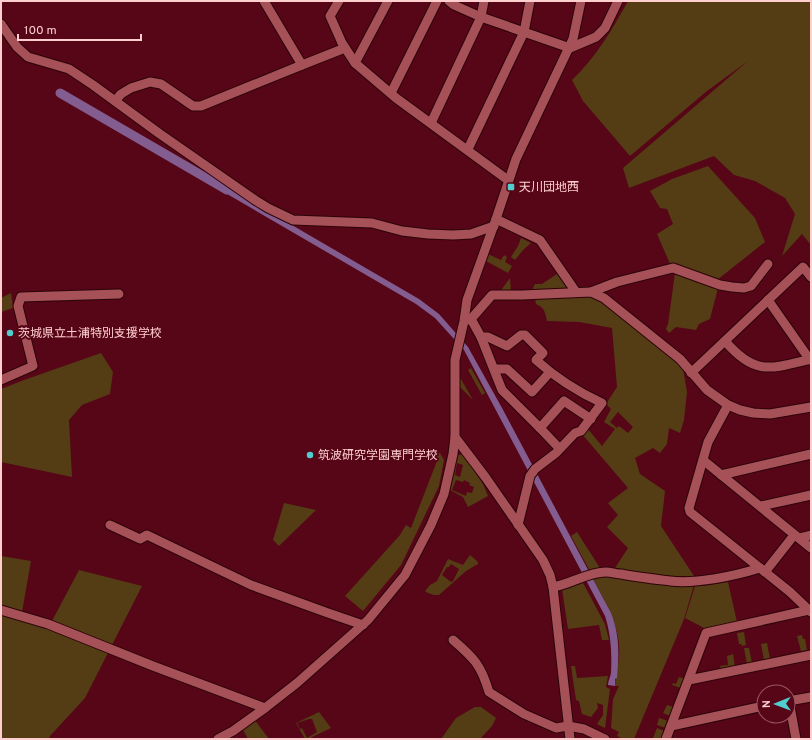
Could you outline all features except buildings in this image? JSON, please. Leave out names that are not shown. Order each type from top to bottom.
[{"type":"street","points":[[264,1],[302,65]]},
{"type":"street","points":[[339,1],[330,16],[342,43],[355,63],[391,93],[508,180]]},
{"type":"street","points":[[355,63],[388,1]]},
{"type":"street","points":[[391,93],[437,1]]},
{"type":"street","points":[[449,1],[454,5],[481,17],[570,48],[596,37],[605,28],[618,1]]},
{"type":"street","points":[[431,123],[481,17],[484,1]]},
{"type":"street","points":[[468,149],[524,32],[530,1]]},
{"type":"street","points":[[559,448],[502,390],[482,337],[468,320],[466,300],[495,222],[516,159],[574,39],[581,1]]},
{"type":"street","points":[[1,24],[12,42],[28,57],[69,69],[254,200],[293,220],[372,223],[402,231],[453,235],[471,234],[495,222],[540,240],[576,292]]},
{"type":"street","points":[[114,101],[121,94],[131,88],[150,82],[161,84],[193,106],[200,106],[345,48]]},
{"type":"street","points":[[218,739],[233,731],[265,708],[363,625],[384,602],[405,575],[431,525],[444,494],[448,480],[455,437],[454,370],[457,346],[460,336],[468,320],[492,295],[522,296],[591,292],[617,282],[673,268],[720,285],[732,288],[744,288],[751,286],[768,264]]},
{"type":"street","points":[[691,372],[803,267],[811,277]]},
{"type":"street","points":[[591,292],[604,298],[680,359],[707,390],[728,405],[747,412],[770,414],[811,407]]},
{"type":"street","points":[[1,380],[33,366],[18,306],[21,297],[119,294]]},
{"type":"street","points":[[725,341],[742,359],[762,367],[775,368],[810,360],[768,300]]},
{"type":"street","points":[[482,337],[488,337],[507,346],[521,335],[525,335],[543,353],[536,360],[550,372],[557,375],[563,382],[575,387],[579,392],[602,403],[581,431],[576,433],[559,448],[556,453],[535,469],[529,477],[518,525]]},
{"type":"street","points":[[495,369],[507,369],[532,392],[550,372]]},
{"type":"street","points":[[540,428],[564,401],[591,419]]},
{"type":"street","points":[[728,405],[708,442],[689,508],[690,512],[810,611]]},
{"type":"street","points":[[455,437],[544,560],[550,575],[554,587],[570,739]]},
{"type":"street","points":[[721,475],[811,454]]},
{"type":"street","points":[[703,460],[761,506],[795,538],[811,548]]},
{"type":"street","points":[[761,506],[811,495]]},
{"type":"street","points":[[110,525],[140,539],[147,536],[258,588],[363,625]]},
{"type":"street","points":[[554,587],[587,576],[606,572],[687,582],[704,581],[762,570],[795,538],[811,535]]},
{"type":"street","points":[[1,610],[48,624],[153,666],[265,708]]},
{"type":"street","points":[[666,739],[706,633],[810,611]]},
{"type":"street","points":[[453,640],[471,655],[478,664],[489,692],[492,695],[507,702],[524,714],[556,728],[568,726],[584,728],[605,739]]},
{"type":"street","points":[[689,680],[811,654]]},
{"type":"street","points":[[796,700],[811,697]]},
{"type":"street","points":[[671,726],[756,708]]},
{"type":"street","points":[[793,724],[796,739]]},
{"type":"shaded area","points":[[628,1],[811,1],[811,245],[802,234],[782,256],[795,214],[785,198],[755,181],[734,175],[714,156],[629,188],[623,168],[748,61],[707,91],[630,156],[583,101],[572,80],[589,62],[603,43]]},
{"type":"shaded area","points":[[708,166],[755,218],[765,242],[717,280],[687,268],[671,266],[657,234],[673,224],[667,209],[660,208],[650,191],[672,179]]},
{"type":"shaded area","points":[[218,182],[419,299],[439,314],[468,347],[611,613],[616,629],[618,645],[618,669],[617,678],[615,679],[615,686],[608,685],[611,673],[611,651],[609,630],[605,616],[464,350],[435,318],[416,304],[215,187]]},
{"type":"shaded area","points":[[521,238],[531,243],[515,260],[511,257]]},
{"type":"shaded area","points":[[488,254],[501,260],[504,255],[507,257],[505,262],[512,266],[508,273],[486,261]]},
{"type":"shaded area","points":[[675,273],[718,288],[710,319],[699,324],[696,330],[676,327],[669,333],[666,329]]},
{"type":"shaded area","points":[[557,274],[568,288],[566,290],[531,292],[535,284],[542,284]]},
{"type":"shaded area","points":[[510,278],[511,293],[499,293]]},
{"type":"shaded area","points":[[11,293],[13,308],[1,312],[1,298]]},
{"type":"shaded area","points":[[588,296],[603,302],[682,363],[687,392],[684,420],[680,433],[669,428],[667,444],[660,453],[653,448],[635,458],[640,474],[665,491],[661,526],[696,579],[684,576],[651,576],[613,571],[628,548],[607,527],[618,515],[608,503],[628,488],[582,434],[587,428],[602,446],[615,429],[604,422],[611,409],[606,404],[617,387],[612,328],[579,322],[547,321],[544,311],[536,304],[535,298]],"holes":[[[618,412],[633,427],[628,433],[619,426],[617,428],[610,422]]]},
{"type":"shaded area","points":[[101,353],[113,372],[110,394],[82,405],[69,420],[72,477],[1,462],[1,389]]},
{"type":"shaded area","points":[[471,368],[485,393],[482,395],[468,370]]},
{"type":"shaded area","points":[[458,374],[473,400],[459,386]]},
{"type":"shaded area","points":[[426,450],[440,453],[444,460],[439,486],[401,565],[363,611],[345,596],[400,535],[406,525],[411,528],[437,461],[423,457]]},
{"type":"shaded area","points":[[463,454],[483,484],[488,496],[468,507],[463,497],[450,490],[456,456]],"holes":[[[457,463],[463,465],[460,477],[455,475]],[[456,480],[463,482],[464,480],[470,483],[469,485],[474,487],[472,493],[467,492],[466,496],[452,490]]]},
{"type":"shaded area","points":[[284,503],[316,510],[279,546],[273,540]]},
{"type":"shaded area","points":[[577,532],[600,568],[591,573],[571,536]]},
{"type":"shaded area","points":[[470,555],[478,562],[478,564],[466,571],[439,595],[434,595],[425,591],[430,585],[437,581],[448,559],[463,565]],"holes":[[[451,564],[459,569],[451,582],[442,575]]]},
{"type":"shaded area","points":[[1,556],[31,561],[22,612],[52,621],[79,570],[142,586],[85,698],[50,736],[49,739],[1,739]]},
{"type":"shaded area","points":[[608,576],[694,585],[684,619],[634,739],[623,739],[617,736],[619,732],[611,728],[613,699],[619,686],[615,686],[619,658],[618,637],[612,617],[593,579]]},
{"type":"shaded area","points":[[582,581],[605,624],[609,640],[602,640],[599,625],[568,629],[562,589]]},
{"type":"shaded area","points":[[728,582],[737,622],[704,628],[685,618],[695,586]]},
{"type":"shaded area","points":[[744,632],[746,645],[742,646],[739,644],[737,633]]},
{"type":"shaded area","points":[[802,635],[803,639],[805,639],[807,650],[801,651],[797,636]]},
{"type":"shaded area","points":[[767,643],[770,659],[764,660],[761,644]]},
{"type":"shaded area","points":[[744,648],[749,648],[752,663],[747,664]]},
{"type":"shaded area","points":[[733,654],[735,667],[721,670],[720,666],[728,665],[727,656]]},
{"type":"shaded area","points":[[571,666],[575,666],[577,678],[608,676],[606,687],[610,689],[605,728],[597,724],[603,715],[603,705],[597,703],[598,708],[591,717],[582,714],[579,701],[576,700]]},
{"type":"shaded area","points":[[679,677],[685,679],[681,688],[672,685],[673,683],[676,684]]},
{"type":"shaded area","points":[[667,705],[673,707],[670,716],[663,713]]},
{"type":"shaded area","points":[[475,707],[481,707],[496,718],[492,726],[480,739],[441,739],[456,718]]},
{"type":"shaded area","points":[[319,712],[331,728],[305,739],[296,723]],"holes":[[[312,719],[317,732],[307,738],[302,728],[300,729],[297,723]]]},
{"type":"shaded area","points":[[659,718],[668,721],[666,728],[657,725]]},
{"type":"shaded area","points":[[254,719],[269,739],[248,739],[243,730]]},
{"type":"shaded area","points":[[657,728],[664,731],[661,739],[653,738]]},
{"type":"waterway","points":[[60,93],[227,190]]},
{"type":"place","name":"天川団地西","points":[[511,187]]},
{"type":"place","name":"茨城県立土浦特別支援学校","points":[[10,333]]},
{"type":"place","name":"筑波研究学園専門学校","points":[[310,455]]}]
